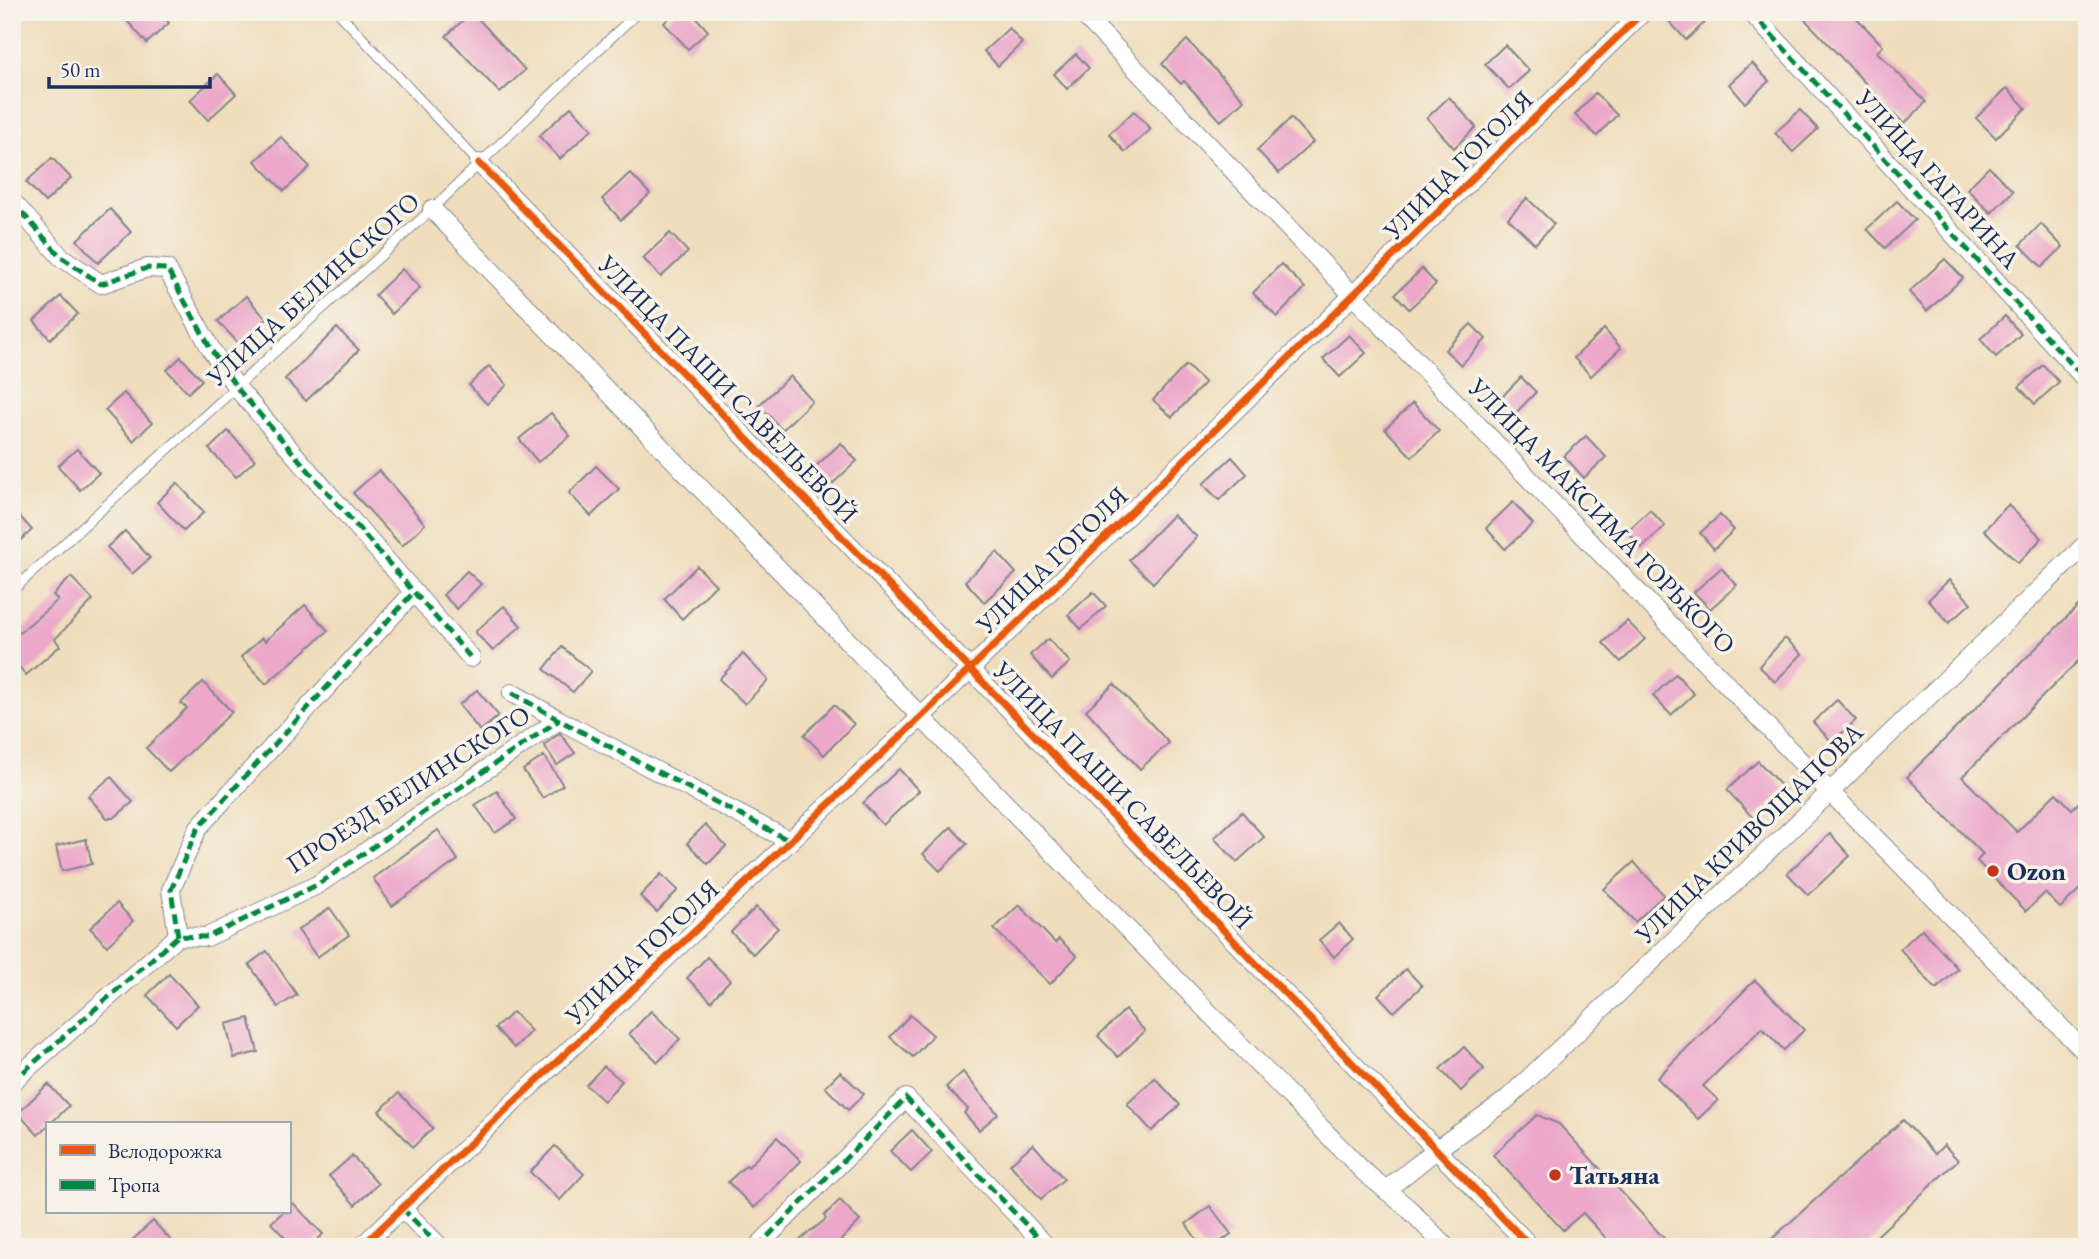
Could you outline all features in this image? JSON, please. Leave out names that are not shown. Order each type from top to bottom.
[{"type":"street","name":"УЛИЦА МАКСИМА ГОРЬКОГО","points":[[1081,12],[1830,792],[2087,1054]]},
{"type":"street","name":"УЛИЦА ГОГОЛЯ","points":[[361,1247],[921,717],[1643,12]]},
{"type":"street","name":"УЛИЦА ГАГАРИНА","points":[[1751,12],[2087,381]]},
{"type":"street","name":"УЛИЦА ПАШИ САВЕЛЬЕВОЙ","points":[[479,163],[1531,1247]]},
{"type":"street","points":[[12,201],[61,257],[101,285],[148,268],[167,269],[212,351],[237,388],[471,658]]},
{"type":"street","points":[[432,209],[1363,1171],[1409,1209],[1446,1247]]},
{"type":"street","name":"УЛИЦА КРИВОЩАПОВА","points":[[1386,1190],[1437,1149],[1505,1101],[2087,543]]},
{"type":"street","points":[[12,1083],[178,936],[171,890],[198,828],[414,592]]},
{"type":"street","points":[[512,693],[790,841]]},
{"type":"street","name":"ПРОЕЗД БЕЛИНСКОГО","points":[[178,936],[207,937],[317,885],[559,720]]},
{"type":"street","points":[[757,1247],[906,1098],[1047,1247]]},
{"type":"street","points":[[402,1208],[440,1247]]},
{"type":"lane","name":"УЛИЦА ПАШИ САВЕЛЬЕВОЙ","points":[[338,12],[479,163]]},
{"type":"lane","name":"УЛИЦА БЕЛИНСКОГО","points":[[12,591],[432,209],[638,12]]},
{"type":"building","points":[[119,12],[160,12],[169,23],[147,43]]},
{"type":"building","points":[[472,12],[525,70],[500,93],[446,36]]},
{"type":"building","points":[[675,12],[691,12],[708,31],[688,49],[664,23]]},
{"type":"building","points":[[1677,12],[1716,12],[1686,40],[1668,20]]},
{"type":"building","points":[[1798,12],[1851,12],[1883,46],[1877,52],[1926,102],[1904,124]]},
{"type":"building","points":[[1009,28],[1022,43],[998,66],[984,51]]},
{"type":"building","points":[[1187,40],[1244,100],[1221,121],[1184,81],[1181,84],[1162,64]]},
{"type":"building","points":[[1505,45],[1529,71],[1509,89],[1485,64]]},
{"type":"building","points":[[1076,54],[1089,68],[1067,89],[1054,74]]},
{"type":"building","points":[[1752,63],[1769,81],[1745,103],[1729,84]]},
{"type":"building","points":[[218,74],[236,94],[208,120],[190,100]]},
{"type":"building","points":[[2007,88],[2026,108],[1996,138],[1976,118]]},
{"type":"building","points":[[1595,93],[1617,115],[1597,136],[1575,115]]},
{"type":"building","points":[[1449,97],[1476,127],[1454,148],[1427,118]]},
{"type":"building","points":[[571,107],[592,129],[560,159],[539,136]]},
{"type":"building","points":[[1800,110],[1818,129],[1793,152],[1775,133]]},
{"type":"building","points":[[1134,111],[1151,129],[1125,152],[1109,134]]},
{"type":"building","points":[[1291,118],[1313,142],[1279,173],[1257,150]]},
{"type":"building","points":[[281,137],[310,167],[284,191],[255,161]]},
{"type":"building","points":[[52,158],[71,178],[45,202],[26,182]]},
{"type":"building","points":[[1989,167],[2013,191],[1991,213],[1967,189]]},
{"type":"building","points":[[630,173],[650,194],[621,220],[602,199]]},
{"type":"building","points":[[1527,198],[1554,224],[1535,244],[1508,218]]},
{"type":"building","points":[[1897,201],[1915,220],[1885,248],[1867,229]]},
{"type":"building","points":[[110,209],[131,232],[98,263],[77,240]]},
{"type":"building","points":[[2041,224],[2063,247],[2042,267],[2020,245]]},
{"type":"building","points":[[670,233],[688,252],[661,277],[643,258]]},
{"type":"building","points":[[1945,259],[1963,278],[1927,311],[1909,292]]},
{"type":"building","points":[[1281,264],[1305,288],[1277,317],[1253,293]]},
{"type":"building","points":[[402,269],[420,288],[392,314],[375,295]]},
{"type":"building","points":[[1422,269],[1436,284],[1409,309],[1395,294]]},
{"type":"building","points":[[61,296],[78,314],[50,339],[34,321]]},
{"type":"building","points":[[246,296],[266,319],[238,343],[218,321]]},
{"type":"building","points":[[2005,316],[2021,334],[1996,357],[1980,339]]},
{"type":"building","points":[[1471,324],[1486,339],[1461,365],[1445,350]]},
{"type":"building","points":[[337,328],[359,350],[306,401],[285,379]]},
{"type":"building","points":[[1604,329],[1621,348],[1591,376],[1574,358]]},
{"type":"building","points":[[1349,335],[1366,353],[1340,377],[1323,359]]},
{"type":"building","points":[[181,357],[202,380],[188,393],[167,370]]},
{"type":"building","points":[[1186,365],[1205,383],[1172,417],[1153,400]]},
{"type":"building","points":[[2043,365],[2059,382],[2035,404],[2019,387]]},
{"type":"building","points":[[489,366],[507,385],[487,404],[469,385]]},
{"type":"building","points":[[790,376],[812,401],[782,430],[759,405]]},
{"type":"building","points":[[1521,377],[1536,392],[1512,417],[1497,402]]},
{"type":"building","points":[[124,393],[152,423],[133,441],[105,410]]},
{"type":"building","points":[[1413,403],[1439,431],[1412,457],[1385,429]]},
{"type":"building","points":[[551,413],[570,436],[538,462],[519,439]]},
{"type":"building","points":[[228,431],[255,460],[236,477],[209,449]]},
{"type":"building","points":[[1586,436],[1606,457],[1584,478],[1564,456]]},
{"type":"building","points":[[841,443],[857,461],[831,485],[815,467]]},
{"type":"building","points":[[77,449],[99,473],[80,490],[58,466]]},
{"type":"building","points":[[1232,457],[1247,474],[1219,500],[1203,484]]},
{"type":"building","points":[[596,466],[619,489],[591,516],[569,493]]},
{"type":"building","points":[[379,470],[425,524],[402,546],[353,493]]},
{"type":"building","points":[[177,483],[204,512],[184,531],[157,502]]},
{"type":"building","points":[[1513,502],[1533,524],[1505,549],[1486,528]]},
{"type":"building","points":[[2008,505],[2042,538],[2018,563],[1984,530]]},
{"type":"building","points":[[12,508],[32,530],[12,548]]},
{"type":"building","points":[[1650,510],[1665,526],[1642,548],[1627,531]]},
{"type":"building","points":[[1173,515],[1197,537],[1153,583],[1129,560]]},
{"type":"building","points":[[1720,515],[1734,530],[1714,549],[1700,533]]},
{"type":"building","points":[[125,531],[150,558],[132,574],[107,547]]},
{"type":"building","points":[[997,552],[1016,573],[984,602],[965,581]]},
{"type":"building","points":[[697,566],[716,585],[682,619],[664,599]]},
{"type":"building","points":[[1721,568],[1737,585],[1710,609],[1694,592]]},
{"type":"building","points":[[467,571],[481,584],[457,609],[443,595]]},
{"type":"building","points":[[71,577],[93,600],[55,639],[60,646],[26,675],[12,659],[12,639],[58,600],[53,595]]},
{"type":"building","points":[[1949,580],[1971,603],[1949,623],[1928,600]]},
{"type":"building","points":[[1093,592],[1106,606],[1081,629],[1068,615]]},
{"type":"building","points":[[2087,597],[2087,652],[1962,777],[2017,832],[2056,793],[2072,809],[2087,795],[2087,882],[2060,908],[2045,893],[2026,911],[1977,861],[1983,854],[1907,777]]},
{"type":"building","points":[[305,605],[328,631],[266,684],[241,657],[262,638],[265,641]]},
{"type":"building","points":[[504,606],[521,626],[493,651],[475,632]]},
{"type":"building","points":[[1627,621],[1645,639],[1621,662],[1603,643]]},
{"type":"building","points":[[1785,638],[1802,654],[1775,682],[1759,666]]},
{"type":"building","points":[[1048,639],[1070,662],[1052,679],[1030,655]]},
{"type":"building","points":[[562,647],[591,671],[573,692],[544,669]]},
{"type":"building","points":[[743,654],[768,680],[745,704],[719,679]]},
{"type":"building","points":[[1676,674],[1694,694],[1671,715],[1653,696]]},
{"type":"building","points":[[203,682],[232,712],[169,772],[146,748],[187,708],[181,703]]},
{"type":"building","points":[[1114,684],[1169,743],[1140,769],[1086,710]]},
{"type":"building","points":[[477,690],[499,716],[480,731],[459,705]]},
{"type":"building","points":[[1837,700],[1856,720],[1832,742],[1813,722]]},
{"type":"building","points":[[834,705],[854,724],[824,755],[804,735]]},
{"type":"building","points":[[560,733],[575,753],[557,765],[544,745]]},
{"type":"building","points":[[544,756],[563,785],[543,798],[523,770]]},
{"type":"building","points":[[1758,761],[1785,790],[1754,819],[1727,790]]},
{"type":"building","points":[[899,769],[919,791],[883,825],[863,803]]},
{"type":"building","points":[[111,777],[133,802],[114,818],[107,818],[88,796]]},
{"type":"building","points":[[497,791],[516,819],[495,833],[475,805]]},
{"type":"building","points":[[1242,812],[1264,837],[1237,862],[1214,838]]},
{"type":"building","points":[[705,825],[726,846],[708,864],[687,843]]},
{"type":"building","points":[[951,827],[967,844],[940,871],[923,854]]},
{"type":"building","points":[[438,830],[458,860],[392,906],[373,878]]},
{"type":"building","points":[[1830,834],[1850,856],[1808,895],[1787,873]]},
{"type":"building","points":[[86,839],[92,864],[62,871],[56,846]]},
{"type":"building","points":[[1634,862],[1664,895],[1635,922],[1604,889]]},
{"type":"building","points":[[661,874],[678,890],[657,912],[640,896]]},
{"type":"building","points":[[117,903],[133,921],[107,946],[90,928]]},
{"type":"building","points":[[1019,905],[1055,943],[1059,939],[1077,956],[1050,984],[994,929]]},
{"type":"building","points":[[756,907],[778,928],[753,954],[731,932]]},
{"type":"building","points":[[330,908],[349,935],[317,957],[298,930]]},
{"type":"building","points":[[1339,923],[1353,939],[1334,957],[1319,940]]},
{"type":"building","points":[[1922,929],[1958,969],[1936,989],[1900,949]]},
{"type":"building","points":[[267,951],[297,995],[278,1007],[249,964]]},
{"type":"building","points":[[707,957],[730,980],[711,1001],[687,978]]},
{"type":"building","points":[[1406,969],[1422,986],[1394,1012],[1378,995]]},
{"type":"building","points":[[169,974],[198,1005],[176,1026],[147,995]]},
{"type":"building","points":[[1755,980],[1804,1030],[1784,1050],[1762,1028],[1703,1086],[1718,1100],[1698,1119],[1657,1078]]},
{"type":"building","points":[[1125,1010],[1145,1031],[1118,1057],[1098,1036]]},
{"type":"building","points":[[651,1011],[680,1039],[658,1062],[629,1034]]},
{"type":"building","points":[[513,1012],[531,1031],[514,1048],[495,1028]]},
{"type":"building","points":[[910,1015],[933,1035],[913,1057],[890,1037]]},
{"type":"building","points":[[249,1018],[258,1052],[234,1058],[226,1024]]},
{"type":"building","points":[[1464,1047],[1484,1069],[1461,1091],[1440,1069]]},
{"type":"building","points":[[604,1066],[622,1081],[604,1101],[586,1085]]},
{"type":"building","points":[[840,1072],[864,1094],[848,1110],[825,1087]]},
{"type":"building","points":[[963,1072],[998,1114],[979,1130],[964,1113],[968,1109],[946,1087]]},
{"type":"building","points":[[1155,1078],[1180,1105],[1152,1131],[1127,1104]]},
{"type":"building","points":[[48,1084],[69,1106],[52,1122],[46,1122],[46,1128],[38,1135],[18,1113]]},
{"type":"building","points":[[399,1093],[433,1128],[413,1147],[379,1111]]},
{"type":"building","points":[[1537,1115],[1559,1124],[1672,1247],[1614,1247],[1583,1213],[1563,1230],[1493,1155]]},
{"type":"building","points":[[1903,1120],[1935,1154],[1944,1145],[1958,1160],[1865,1247],[1763,1247]]},
{"type":"building","points":[[912,1130],[932,1152],[911,1172],[890,1151]]},
{"type":"building","points":[[777,1137],[801,1161],[754,1208],[728,1182],[746,1165],[748,1167]]},
{"type":"building","points":[[1033,1144],[1064,1179],[1041,1199],[1010,1164]]},
{"type":"building","points":[[555,1146],[584,1174],[560,1200],[530,1172]]},
{"type":"building","points":[[352,1156],[378,1184],[355,1205],[329,1176]]},
{"type":"building","points":[[840,1200],[860,1221],[834,1247],[791,1247],[826,1219],[824,1216]]},
{"type":"building","points":[[293,1203],[323,1234],[310,1247],[294,1247],[271,1223],[281,1214],[290,1214],[290,1205]]},
{"type":"building","points":[[1210,1206],[1231,1234],[1213,1247],[1202,1247],[1186,1224]]},
{"type":"building","points":[[153,1221],[177,1247],[125,1247]]},
{"type":"marked path","points":[[1751,12],[2087,381]]},
{"type":"marked path","points":[[12,201],[61,257],[101,284],[147,268],[167,269],[212,351],[237,388],[471,658]]},
{"type":"marked path","points":[[178,936],[171,890],[198,828],[414,592]]},
{"type":"marked path","points":[[512,693],[790,841]]},
{"type":"marked path","points":[[12,1082],[178,936],[207,937],[317,885],[559,720]]},
{"type":"marked path","points":[[757,1247],[906,1098],[1047,1247]]},
{"type":"marked path","points":[[402,1208],[440,1247]]},
{"type":"cycle path","points":[[361,1247],[921,717],[1643,12]]},
{"type":"cycle path","points":[[479,163],[1531,1247]]},
{"type":"place","name":"Ozon","points":[[1993,871]]},
{"type":"place","name":"Татьяна","points":[[1555,1175]]}]
